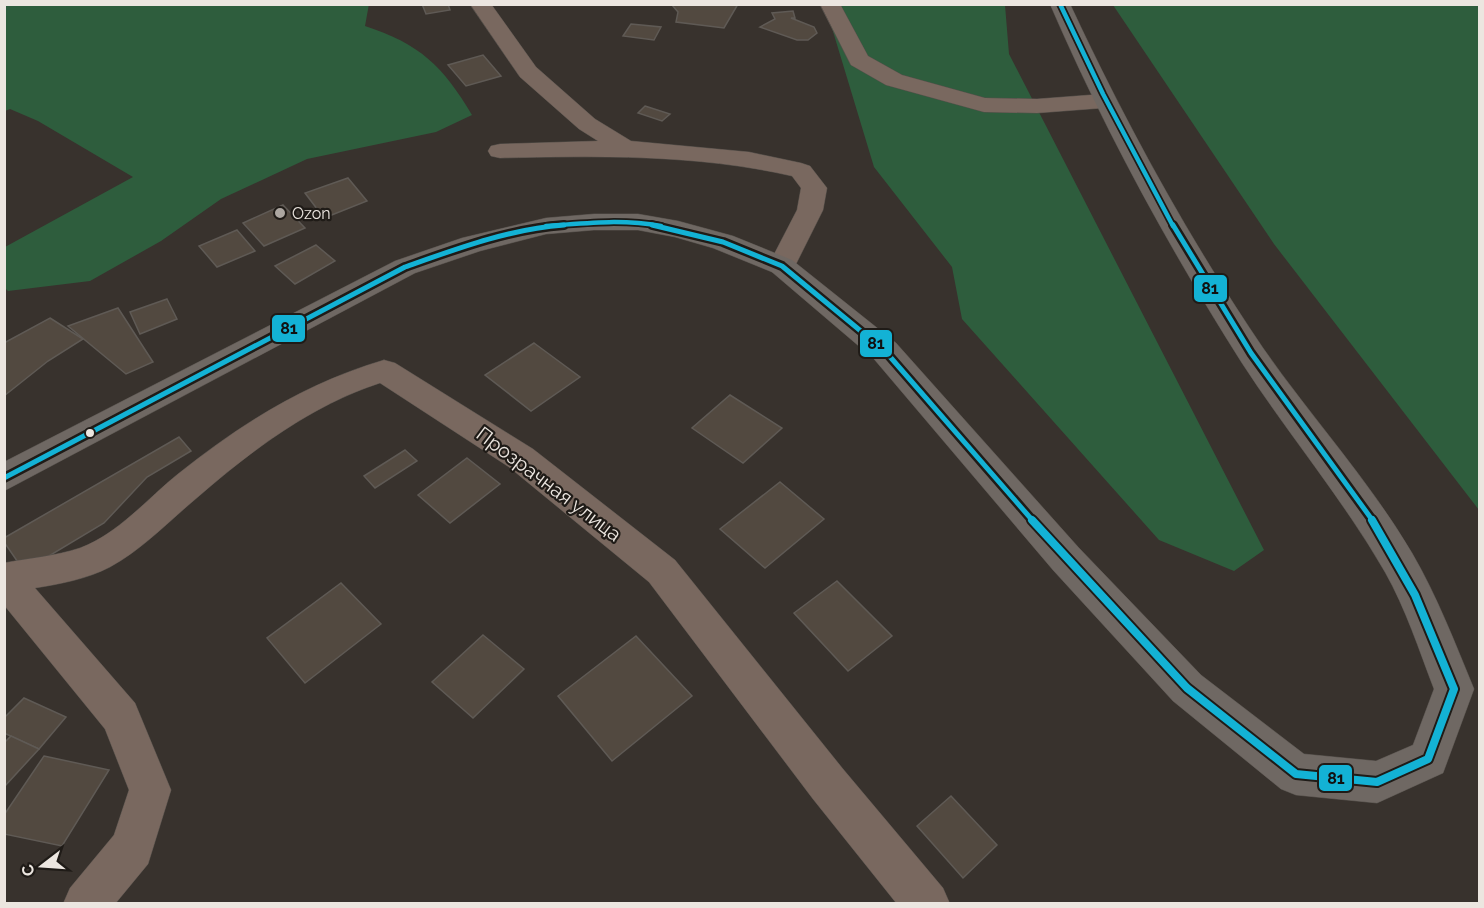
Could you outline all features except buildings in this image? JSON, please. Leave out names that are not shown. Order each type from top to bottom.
[{"type":"highway","points":[[1047,4],[1087,66]]},
{"type":"highway","points":[[4,478],[405,267],[472,244],[546,226],[594,222],[638,222],[678,229],[723,242],[782,266],[885,351],[1065,559],[1187,687],[1296,774],[1377,782],[1428,759],[1454,688],[1412,587],[1369,519],[1283,400],[1147,183],[1103,101],[1060,4]]},
{"type":"street","points":[[480,4],[528,72],[588,124],[625,148]]},
{"type":"street","points":[[830,4],[859,60],[894,80],[984,105],[1036,106],[1103,101]]},
{"type":"street","points":[[500,151],[625,148],[749,159],[801,171],[814,188],[810,210],[782,266]]},
{"type":"street","name":"Прозрачная улица","points":[[86,903],[132,848],[150,790],[121,717],[5,578],[96,558],[133,532],[235,448],[280,418],[351,380],[384,371],[521,458],[662,571],[828,784],[927,903]]},
{"type":"green space","points":[[369,4],[365,26],[401,41],[428,59],[451,83],[472,115],[436,132],[307,159],[221,199],[161,241],[90,281],[8,291],[5,288],[5,247],[133,177],[38,121],[10,109],[5,111],[5,5]]},
{"type":"green space","points":[[825,5],[1005,5],[1009,54],[1264,550],[1234,571],[1159,540],[962,319],[952,267],[874,167]]},
{"type":"green space","points":[[1113,5],[1479,5],[1479,510],[1274,244]]},
{"type":"transit line","name":"81","points":[[4,478],[405,267],[472,244],[546,226],[594,222],[638,222],[678,229],[723,242],[782,266],[885,351],[1066,559],[1187,688],[1296,774],[1377,782],[1428,759],[1454,689],[1415,595],[1400,565],[1366,510],[1269,380],[1224,311],[1149,183],[1060,4]]},
{"type":"place","name":"Ozon","points":[[280,213]]}]
